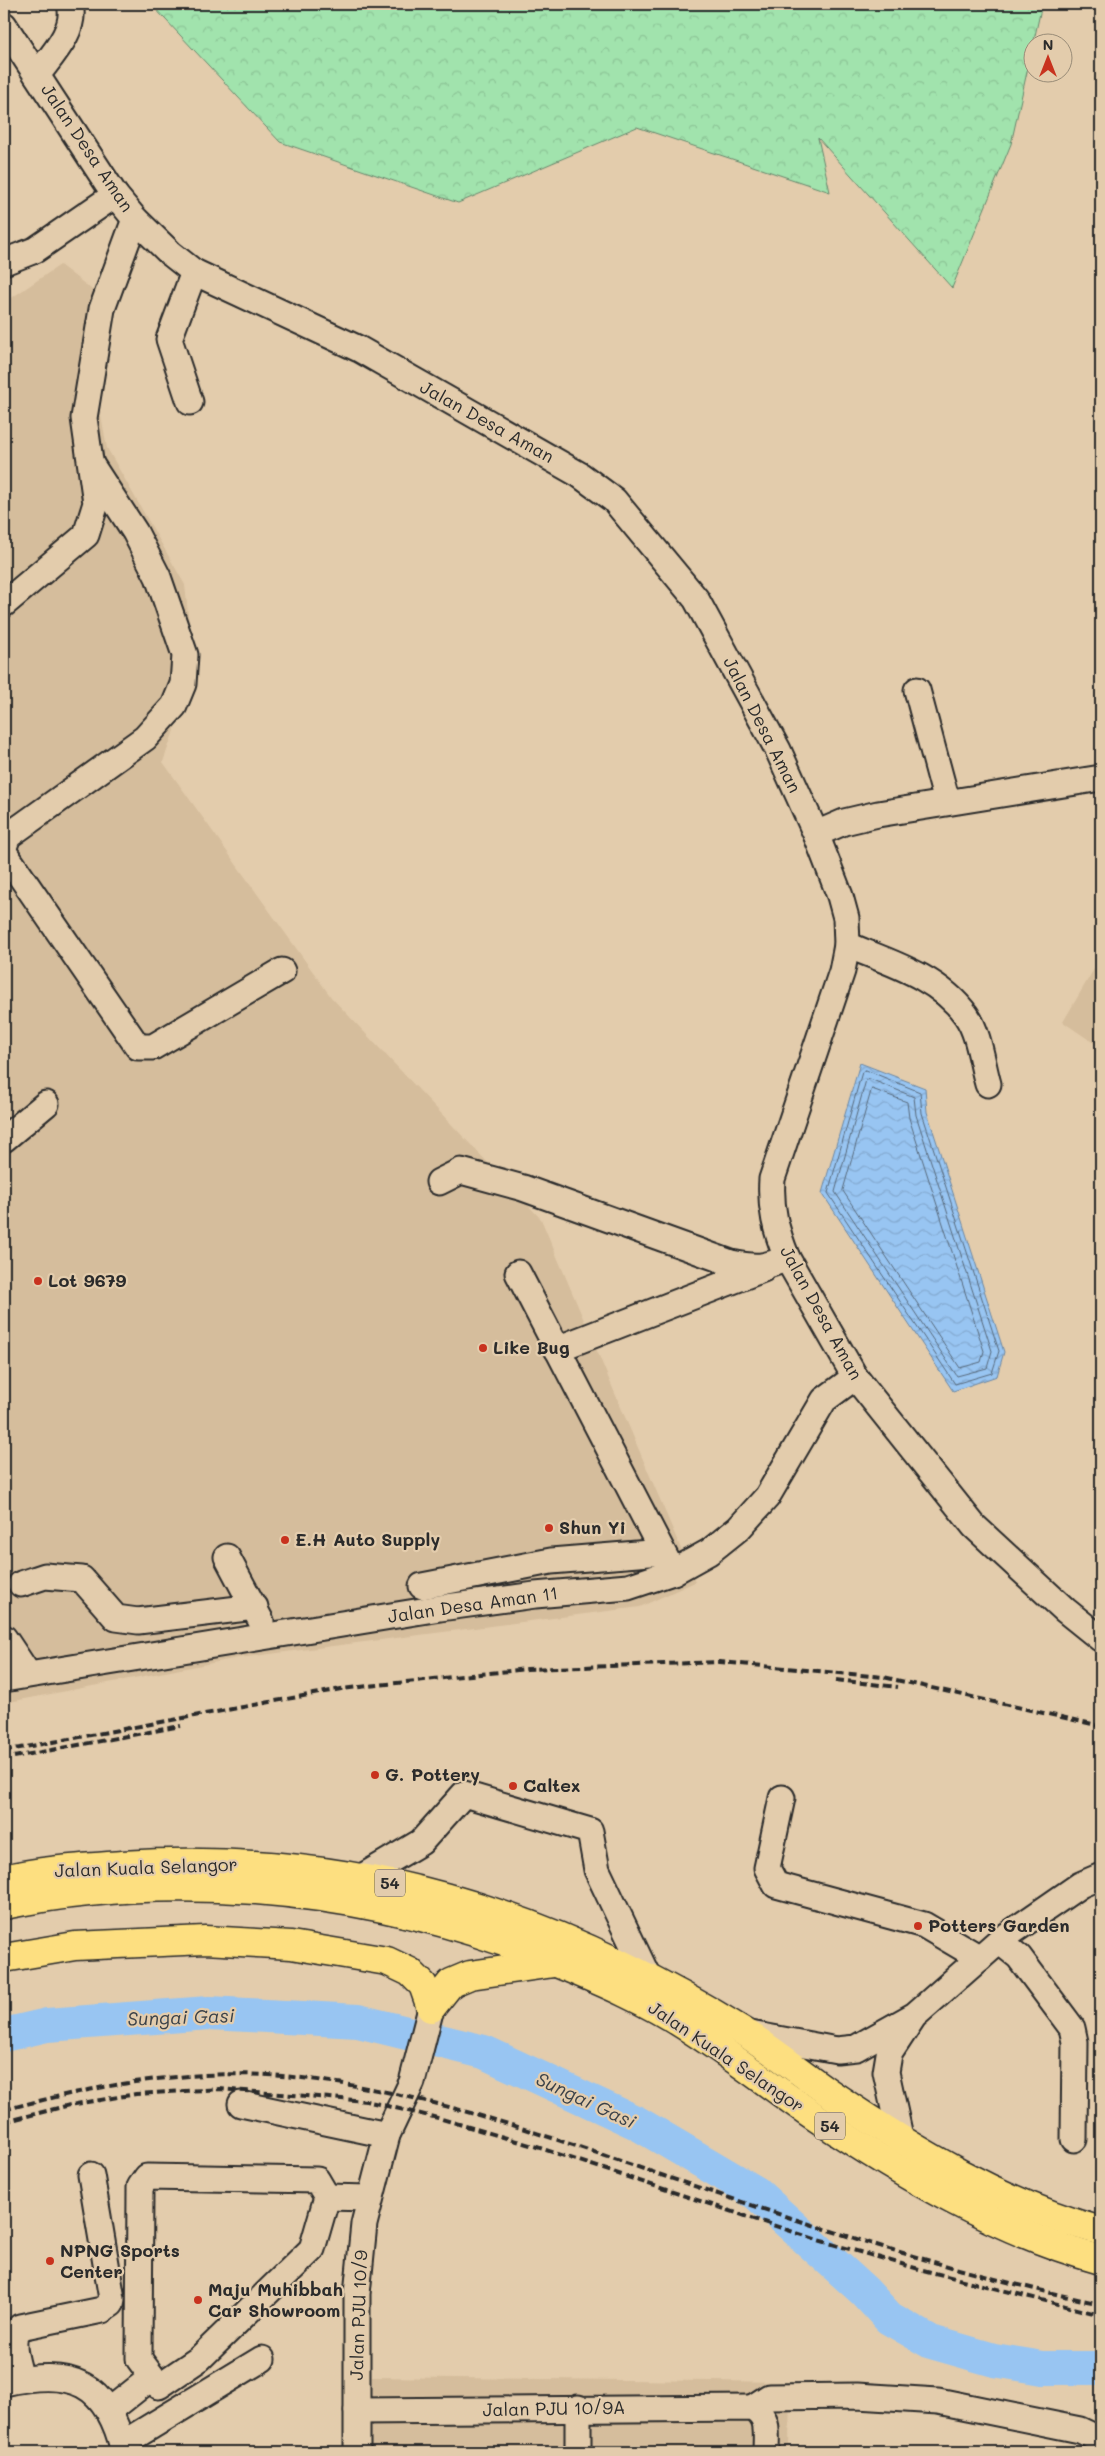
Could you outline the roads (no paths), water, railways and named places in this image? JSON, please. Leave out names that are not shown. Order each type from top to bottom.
[{"type":"highway","name":"Jalan Kuala Selangor","points":[[4,1878],[77,1868],[193,1862],[243,1864],[362,1877],[424,1890],[509,1917],[611,1958],[648,1977],[745,2033],[901,2141],[947,2167],[1012,2199],[1101,2231]]},
{"type":"highway","name":"Jalan Kuala Selangor","points":[[4,1905],[33,1899],[128,1889],[220,1888],[303,1896],[378,1908],[445,1924],[505,1942],[555,1962],[656,2008],[693,2031],[815,2116],[935,2190],[1005,2224],[1101,2260]]},
{"type":"highway","points":[[4,1958],[75,1946],[205,1940],[290,1945],[387,1961],[410,1972],[423,1985],[429,2015]]},
{"type":"highway","points":[[429,2015],[451,1983],[470,1975],[555,1962]]},
{"type":"street","points":[[37,75],[58,48],[71,24],[73,14],[70,4]]},
{"type":"street","name":"Jalan Desa Aman","points":[[4,25],[115,195],[135,219],[170,253],[194,272],[358,349],[580,475],[614,500],[696,599],[778,750],[816,834],[840,896],[846,918],[847,945],[842,971],[772,1179],[771,1195],[777,1262],[855,1377],[974,1526],[1064,1610],[1101,1639]]},
{"type":"street","points":[[4,262],[34,250],[115,195]]},
{"type":"street","points":[[4,604],[86,535],[96,503],[84,418],[102,309],[135,219]]},
{"type":"street","points":[[190,402],[169,339],[194,272]]},
{"type":"street","points":[[4,848],[8,836],[145,738],[174,706],[184,684],[185,655],[158,577],[135,532],[92,466]]},
{"type":"street","points":[[917,690],[947,802]]},
{"type":"street","points":[[816,834],[852,820],[947,802],[1101,778]]},
{"type":"street","points":[[4,852],[138,1047],[153,1047],[282,971]]},
{"type":"street","points":[[847,945],[922,977],[947,994],[966,1016],[988,1084]]},
{"type":"street","points":[[4,1139],[46,1104]]},
{"type":"street","points":[[439,1182],[461,1171],[523,1188],[731,1263],[750,1267],[777,1262]]},
{"type":"street","points":[[557,1349],[777,1262]]},
{"type":"street","points":[[422,1586],[551,1561],[667,1562],[518,1272]]},
{"type":"street","name":"Jalan Desa Aman 11","points":[[4,1679],[267,1635],[535,1594],[628,1587],[667,1562],[710,1552],[739,1528],[767,1497],[824,1400],[855,1377]]},
{"type":"street","points":[[227,1558],[255,1607],[267,1635]]},
{"type":"street","points":[[22,1584],[45,1576],[82,1579],[116,1618],[138,1621],[255,1607]]},
{"type":"street","points":[[4,1638],[28,1674]]},
{"type":"street","points":[[362,1877],[421,1842],[464,1794],[590,1831],[597,1870],[648,1977]]},
{"type":"street","points":[[782,1798],[767,1868],[776,1885],[924,1925],[980,1958]]},
{"type":"street","points":[[745,2033],[837,2050],[856,2048],[915,2015],[999,1941],[1080,1885],[1101,1876]]},
{"type":"street","points":[[999,1941],[1019,1957],[1072,2028],[1075,2042],[1074,2139]]},
{"type":"street","name":"Jalan PJU 10/9","points":[[357,2452],[357,2294],[360,2248],[369,2198],[387,2134],[412,2082],[429,2015]]},
{"type":"street","points":[[901,2141],[886,2072],[890,2054],[915,2015]]},
{"type":"street","points":[[241,2104],[387,2134]]},
{"type":"street","points":[[91,2175],[112,2299],[110,2304],[102,2310],[20,2327],[16,2331],[14,2341],[12,2381],[54,2377],[78,2382],[94,2391],[109,2411],[123,2448],[253,2365],[218,2339]]},
{"type":"street","points":[[147,2177],[317,2180],[326,2197],[312,2249],[199,2359],[159,2386],[139,2359],[140,2187],[147,2177]]},
{"type":"street","points":[[326,2197],[369,2198]]},
{"type":"street","points":[[109,2411],[152,2377]]},
{"type":"street","points":[[766,2452],[764,2418],[752,2408],[769,2397],[857,2396],[938,2401],[1080,2430],[1101,2440]]},
{"type":"street","points":[[578,2408],[578,2452]]},
{"type":"street","name":"Jalan PJU 10/9A","points":[[357,2412],[578,2408],[752,2408]]},
{"type":"water","points":[[860,1063],[925,1088],[927,1112],[1004,1352],[997,1376],[953,1391],[822,1193]]},
{"type":"waterway","name":"Sungai Gasi","points":[[4,2035],[47,2025],[209,2013],[358,2021],[484,2052],[637,2123],[756,2193],[864,2291],[889,2318],[931,2342],[994,2360],[1043,2368],[1101,2368]]},
{"type":"railway","points":[[4,1751],[341,1689],[527,1669],[720,1662],[883,1677],[1101,1726]]},
{"type":"railway","points":[[836,1680],[898,1687]]},
{"type":"railway","points":[[14,1757],[181,1726]]},
{"type":"railway","points":[[4,2110],[114,2085],[189,2076],[264,2075],[349,2085],[395,2094],[486,2117],[772,2212],[936,2263],[1046,2292],[1101,2304]]},
{"type":"railway","points":[[4,2122],[70,2105],[136,2094],[220,2089],[366,2101],[442,2119],[537,2147],[818,2240],[919,2269],[1101,2315]]},
{"type":"place","name":"Lot 9679","points":[[38,1281]]},
{"type":"place","name":"Like Bug","points":[[483,1348]]},
{"type":"place","name":"Shun Yi","points":[[549,1528]]},
{"type":"place","name":"E.H Auto Supply","points":[[285,1540]]},
{"type":"place","name":"G. Pottery","points":[[375,1775]]},
{"type":"place","name":"Caltex","points":[[513,1786]]},
{"type":"place","name":"Potters Garden","points":[[918,1926]]},
{"type":"place","name":"NPNG Sports Center","points":[[50,2261]]},
{"type":"place","name":"Maju Muhibbah Car Showroom","points":[[198,2300]]}]
